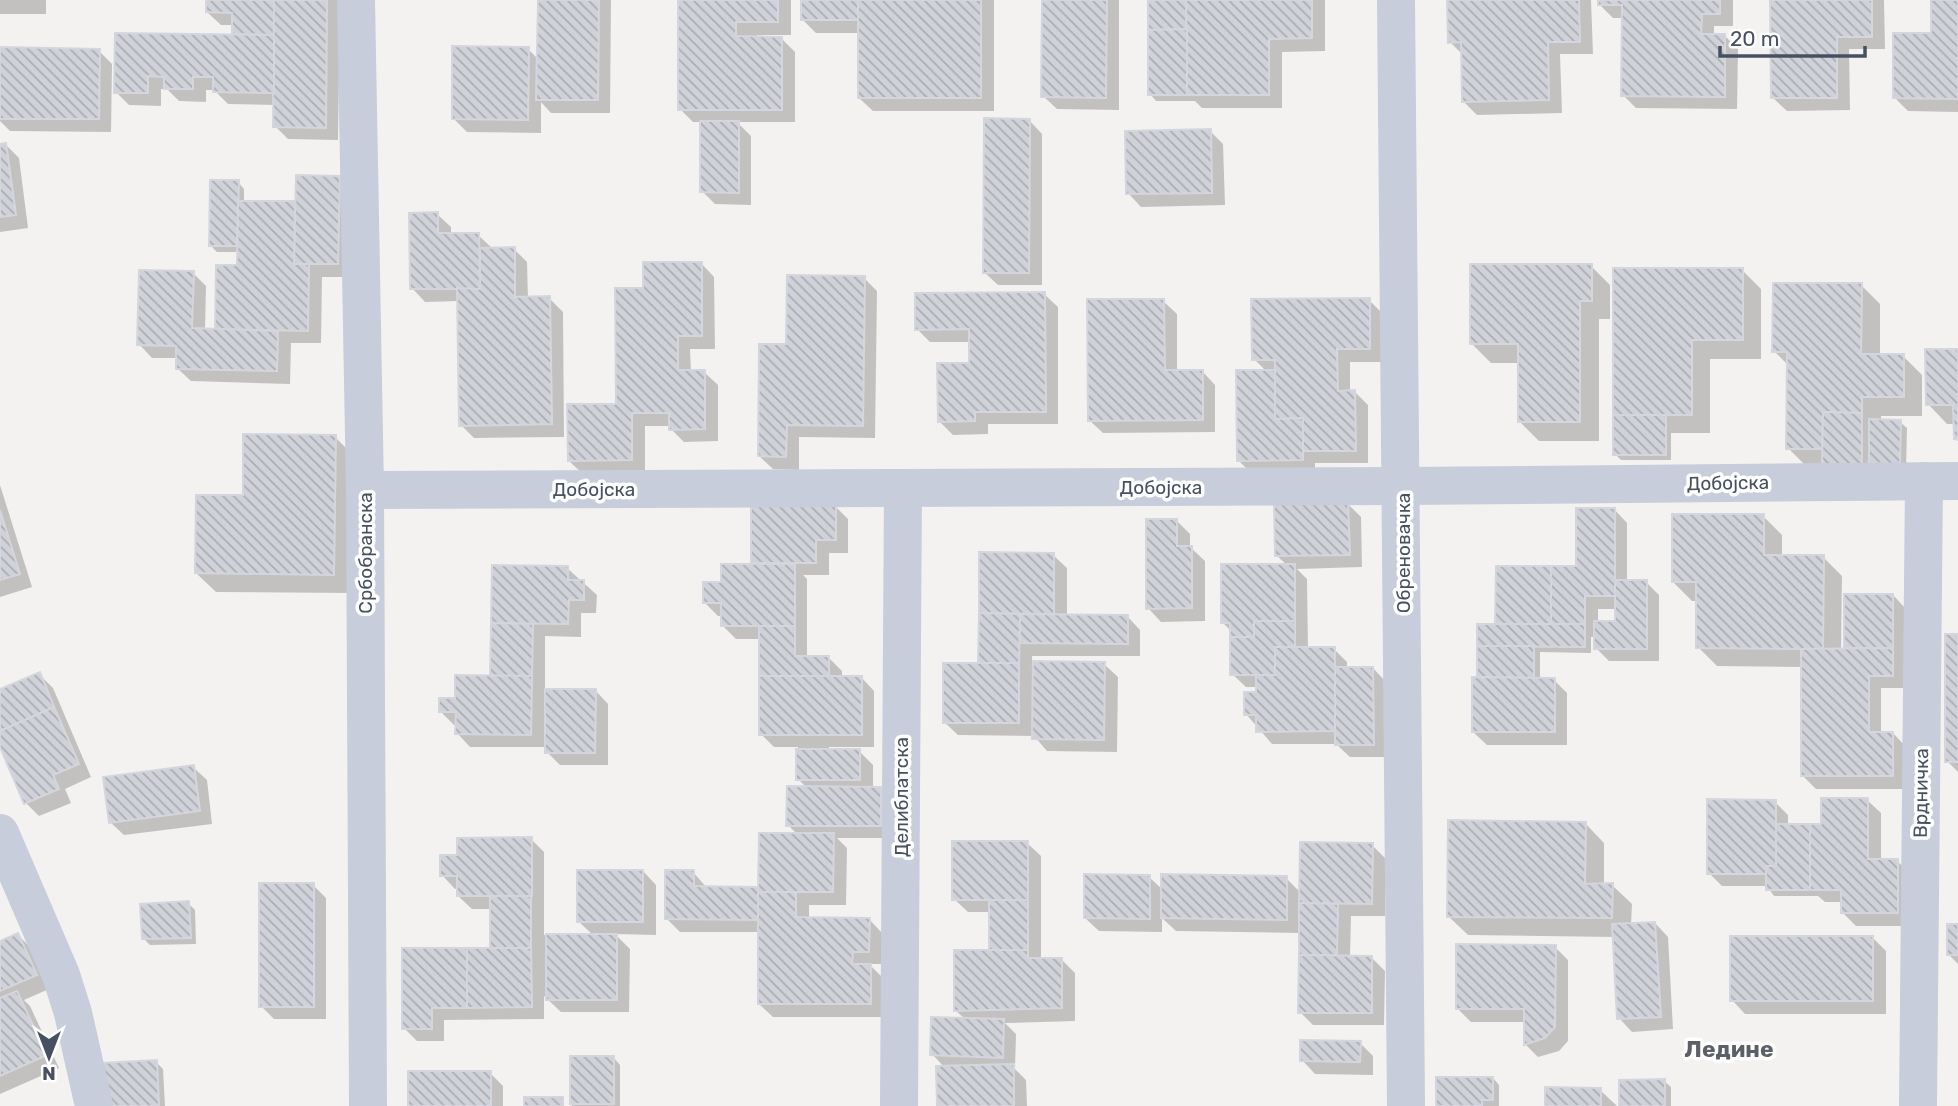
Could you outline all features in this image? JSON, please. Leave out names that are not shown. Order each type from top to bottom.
[{"type":"street","name":"Србобранска","points":[[356,0],[365,491],[368,1106]]},
{"type":"street","name":"Обреновачка","points":[[1396,0],[1406,1106]]},
{"type":"street","name":"Добојска","points":[[365,491],[1941,481]]},
{"type":"street","name":"Врдничка","points":[[1918,1106],[1941,481]]},
{"type":"street","name":"Делиблатска","points":[[900,1106],[903,488]]},
{"type":"street","points":[[0,833],[61,975],[73,1013],[94,1106]]},
{"type":"building","points":[[206,0],[274,0],[274,35],[232,34],[232,13],[206,12]]},
{"type":"building","points":[[274,0],[327,0],[326,128],[273,127]]},
{"type":"building","points":[[538,0],[599,0],[598,100],[536,100]]},
{"type":"building","points":[[678,0],[778,0],[778,22],[736,22],[736,36],[782,37],[782,110],[678,110]]},
{"type":"building","points":[[801,0],[858,0],[858,20],[801,20]]},
{"type":"building","points":[[858,0],[981,0],[981,98],[858,98]]},
{"type":"building","points":[[1042,0],[1107,0],[1106,98],[1041,97]]},
{"type":"building","points":[[1148,0],[1186,0],[1187,29],[1148,30]]},
{"type":"building","points":[[1186,0],[1312,0],[1312,38],[1269,39],[1269,95],[1187,95]]},
{"type":"building","points":[[1447,0],[1579,0],[1580,42],[1548,42],[1549,100],[1462,102],[1461,42],[1448,43]]},
{"type":"building","points":[[1598,0],[1720,0],[1720,14],[1702,14],[1701,34],[1725,34],[1725,97],[1621,96],[1622,5],[1598,5]]},
{"type":"building","points":[[1770,0],[1872,0],[1872,37],[1837,37],[1837,98],[1771,98]]},
{"type":"building","points":[[1931,0],[1958,0],[1958,99],[1893,98],[1893,33],[1931,33]]},
{"type":"building","points":[[1187,29],[1187,95],[1148,95],[1148,30]]},
{"type":"building","points":[[115,33],[274,35],[274,93],[213,92],[213,77],[193,77],[193,89],[164,89],[164,77],[148,76],[148,93],[114,93]]},
{"type":"building","points":[[452,46],[529,47],[528,120],[452,119]]},
{"type":"building","points":[[0,47],[100,49],[99,119],[0,119]]},
{"type":"building","points":[[984,118],[1030,119],[1029,273],[983,273]]},
{"type":"building","points":[[700,121],[739,121],[739,193],[700,192]]},
{"type":"building","points":[[1211,129],[1212,193],[1126,194],[1125,131]]},
{"type":"building","points":[[6,143],[16,215],[0,217],[0,144]]},
{"type":"building","points":[[296,175],[340,176],[338,264],[294,264]]},
{"type":"building","points":[[210,180],[239,180],[237,246],[209,246]]},
{"type":"building","points":[[238,201],[295,201],[294,264],[309,264],[308,331],[215,329],[216,265],[237,265]]},
{"type":"building","points":[[438,212],[438,233],[479,233],[480,289],[410,289],[409,213]]},
{"type":"building","points":[[515,247],[515,297],[550,296],[552,424],[459,426],[457,288],[480,289],[480,248]]},
{"type":"building","points":[[643,262],[702,262],[702,336],[678,336],[678,370],[705,370],[705,429],[669,430],[669,413],[632,413],[632,460],[568,461],[567,404],[616,404],[615,288],[643,288]]},
{"type":"building","points":[[1470,264],[1592,264],[1592,301],[1580,301],[1580,422],[1518,422],[1518,344],[1470,344]]},
{"type":"building","points":[[1613,268],[1743,268],[1743,340],[1692,340],[1692,415],[1613,415]]},
{"type":"building","points":[[139,270],[194,271],[192,328],[278,331],[277,371],[176,369],[176,346],[137,345]]},
{"type":"building","points":[[787,275],[865,276],[863,426],[787,425],[786,457],[758,456],[759,344],[786,344]]},
{"type":"building","points":[[1773,283],[1862,283],[1861,354],[1904,354],[1904,397],[1862,397],[1862,413],[1823,412],[1822,449],[1786,449],[1787,352],[1772,352]]},
{"type":"building","points":[[1045,292],[1046,412],[975,412],[975,421],[938,422],[937,363],[969,363],[969,329],[915,330],[915,293]]},
{"type":"building","points":[[1370,298],[1370,349],[1337,349],[1338,391],[1355,390],[1356,451],[1303,451],[1303,418],[1275,419],[1275,360],[1252,360],[1251,299]]},
{"type":"building","points":[[1087,299],[1164,299],[1165,370],[1203,370],[1203,420],[1088,421]]},
{"type":"building","points":[[1925,349],[1958,349],[1958,439],[1954,439],[1953,405],[1926,405]]},
{"type":"building","points":[[1236,370],[1275,370],[1275,419],[1303,418],[1303,460],[1237,461]]},
{"type":"building","points":[[1823,412],[1862,413],[1862,466],[1822,466]]},
{"type":"building","points":[[1613,415],[1666,415],[1666,455],[1613,455]]},
{"type":"building","points":[[1869,419],[1901,420],[1900,464],[1869,463]]},
{"type":"building","points":[[243,434],[336,435],[334,575],[195,573],[196,495],[243,495]]},
{"type":"building","points":[[1348,502],[1350,555],[1275,556],[1274,503]]},
{"type":"building","points":[[751,503],[836,504],[836,540],[816,540],[816,563],[751,563]]},
{"type":"building","points":[[1576,508],[1615,508],[1615,596],[1585,596],[1585,624],[1551,624],[1551,566],[1576,566]]},
{"type":"building","points":[[0,510],[20,574],[0,580]]},
{"type":"building","points":[[1672,514],[1764,514],[1764,555],[1824,555],[1823,649],[1696,648],[1696,582],[1672,582]]},
{"type":"building","points":[[1146,519],[1177,519],[1177,546],[1192,546],[1192,608],[1146,609]]},
{"type":"building","points":[[979,552],[1054,553],[1054,614],[979,613]]},
{"type":"building","points":[[721,564],[795,564],[795,626],[721,626],[721,603],[703,603],[703,582],[721,582]]},
{"type":"building","points":[[1221,564],[1295,564],[1295,621],[1254,621],[1254,637],[1230,637],[1230,623],[1221,623]]},
{"type":"building","points":[[492,565],[568,566],[568,580],[584,580],[584,600],[569,600],[568,624],[491,623]]},
{"type":"building","points":[[1496,566],[1551,566],[1551,624],[1495,624]]},
{"type":"building","points":[[1615,580],[1647,580],[1647,649],[1594,649],[1594,621],[1615,621]]},
{"type":"building","points":[[1844,594],[1893,594],[1893,648],[1844,648]]},
{"type":"building","points":[[979,613],[1020,614],[1019,663],[978,663]]},
{"type":"building","points":[[1020,614],[1128,615],[1128,644],[1020,643]]},
{"type":"building","points":[[1254,621],[1295,621],[1295,647],[1275,647],[1275,675],[1230,675],[1230,637],[1254,637]]},
{"type":"building","points":[[491,623],[533,624],[532,676],[490,676]]},
{"type":"building","points":[[1477,624],[1585,624],[1585,647],[1477,646]]},
{"type":"building","points":[[759,626],[795,626],[795,656],[829,656],[829,676],[759,676]]},
{"type":"building","points":[[1945,634],[1958,634],[1958,762],[1945,762]]},
{"type":"building","points":[[1477,646],[1534,646],[1534,678],[1477,677]]},
{"type":"building","points":[[1275,647],[1335,647],[1335,731],[1256,732],[1256,715],[1244,715],[1244,692],[1256,692],[1256,675],[1275,675]]},
{"type":"building","points":[[1893,648],[1893,676],[1869,676],[1869,732],[1893,732],[1893,776],[1801,776],[1801,649]]},
{"type":"building","points":[[1033,661],[1105,662],[1104,740],[1032,739]]},
{"type":"building","points":[[943,663],[1019,663],[1019,723],[943,723]]},
{"type":"building","points":[[1335,667],[1373,667],[1374,745],[1335,745]]},
{"type":"building","points":[[40,672],[54,707],[0,731],[0,689]]},
{"type":"building","points":[[455,675],[532,676],[531,735],[455,734],[456,712],[439,712],[439,698],[455,698]]},
{"type":"building","points":[[759,676],[862,676],[862,735],[759,735]]},
{"type":"building","points":[[1472,677],[1555,678],[1555,732],[1472,732]]},
{"type":"building","points":[[545,689],[596,689],[595,753],[545,753]]},
{"type":"building","points":[[54,707],[79,764],[53,775],[59,789],[24,804],[0,747],[0,731]]},
{"type":"building","points":[[796,749],[860,749],[860,780],[796,780]]},
{"type":"building","points":[[194,765],[200,811],[109,823],[103,777]]},
{"type":"building","points":[[787,786],[881,787],[881,826],[786,826]]},
{"type":"building","points":[[1821,798],[1868,798],[1868,859],[1898,859],[1898,913],[1841,913],[1841,890],[1810,890],[1810,824],[1821,824]]},
{"type":"building","points":[[1707,799],[1776,800],[1776,866],[1766,866],[1766,874],[1707,874]]},
{"type":"building","points":[[1448,820],[1586,822],[1585,884],[1613,883],[1612,918],[1447,917]]},
{"type":"building","points":[[1776,824],[1810,824],[1810,890],[1766,890],[1766,866],[1776,866]]},
{"type":"building","points":[[759,833],[834,833],[833,892],[758,892]]},
{"type":"building","points":[[532,837],[532,896],[457,896],[457,876],[440,876],[440,855],[457,855],[457,838]]},
{"type":"building","points":[[952,841],[1028,841],[1028,900],[952,900]]},
{"type":"building","points":[[1300,842],[1373,843],[1372,904],[1299,903]]},
{"type":"building","points":[[577,870],[643,870],[643,922],[577,922]]},
{"type":"building","points":[[665,870],[694,870],[694,886],[758,887],[758,920],[665,919]]},
{"type":"building","points":[[1084,874],[1150,875],[1150,919],[1084,918]]},
{"type":"building","points":[[1161,874],[1287,876],[1287,920],[1161,918]]},
{"type":"building","points":[[259,883],[314,883],[314,1007],[259,1007]]},
{"type":"building","points":[[758,892],[796,892],[796,917],[870,918],[869,952],[853,952],[852,964],[871,964],[871,1004],[758,1004]]},
{"type":"building","points":[[490,896],[531,896],[531,948],[490,948]]},
{"type":"building","points":[[989,900],[1028,900],[1028,950],[989,950]]},
{"type":"building","points":[[189,901],[191,938],[142,939],[140,904]]},
{"type":"building","points":[[1299,903],[1338,904],[1337,955],[1299,955]]},
{"type":"building","points":[[1655,922],[1661,1017],[1617,1019],[1612,924]]},
{"type":"building","points":[[1947,924],[1958,924],[1958,955],[1947,955]]},
{"type":"building","points":[[18,933],[37,975],[0,991],[0,941]]},
{"type":"building","points":[[546,934],[617,934],[617,1000],[546,1000]]},
{"type":"building","points":[[1730,936],[1873,936],[1873,1001],[1730,1001]]},
{"type":"building","points":[[1456,944],[1556,945],[1555,1027],[1545,1038],[1524,1045],[1524,1009],[1456,1009]]},
{"type":"building","points":[[402,948],[467,948],[467,1008],[432,1008],[432,1029],[402,1029]]},
{"type":"building","points":[[467,948],[531,948],[532,1007],[467,1008]]},
{"type":"building","points":[[954,950],[1028,950],[1028,958],[1062,958],[1062,1008],[954,1011]]},
{"type":"building","points":[[1299,955],[1372,956],[1372,1013],[1298,1013]]},
{"type":"building","points":[[17,991],[47,1055],[0,1076],[0,998]]},
{"type":"building","points":[[931,1017],[1004,1019],[1003,1058],[930,1055]]},
{"type":"building","points":[[1300,1040],[1361,1041],[1360,1062],[1300,1061]]},
{"type":"building","points":[[570,1056],[614,1056],[614,1104],[570,1104]]},
{"type":"building","points":[[157,1060],[159,1106],[104,1106],[102,1063]]},
{"type":"building","points":[[1014,1064],[1014,1106],[937,1106],[936,1066]]},
{"type":"building","points":[[408,1071],[491,1071],[491,1106],[408,1106]]},
{"type":"building","points":[[1436,1077],[1493,1077],[1493,1100],[1482,1100],[1482,1106],[1436,1106]]},
{"type":"building","points":[[1665,1079],[1665,1106],[1619,1106],[1619,1080]]},
{"type":"building","points":[[1545,1087],[1601,1088],[1601,1106],[1545,1106]]},
{"type":"building","points":[[524,1097],[563,1097],[563,1106],[524,1106]]},
{"type":"district","name":"Ледине","points":[[1729,1049]]}]
